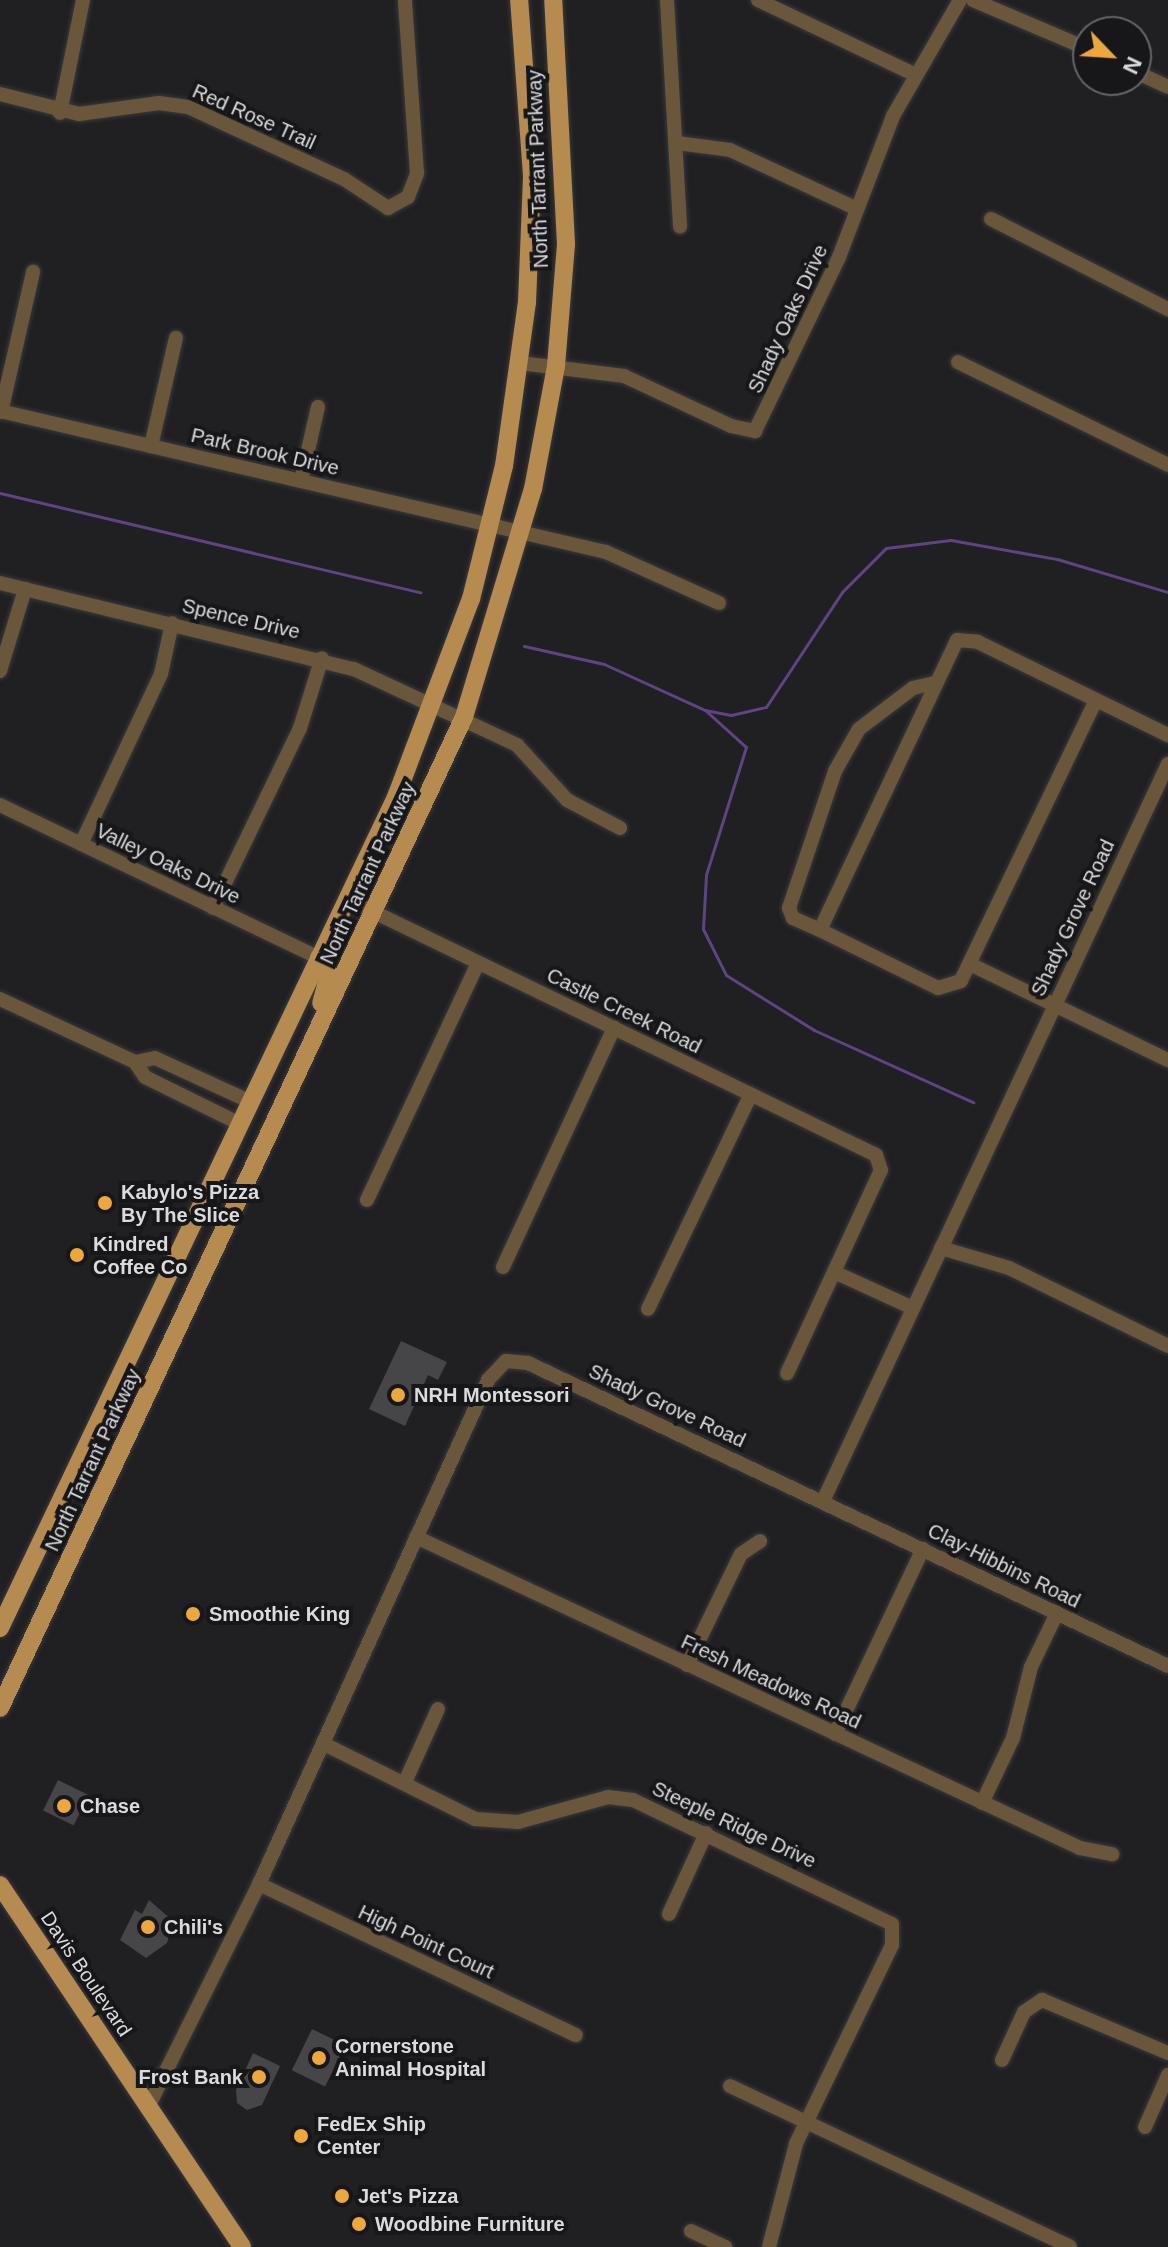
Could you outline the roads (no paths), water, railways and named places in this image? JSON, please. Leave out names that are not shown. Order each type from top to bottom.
[{"type":"main road","name":"North Tarrant Parkway","points":[[0,1628],[146,1315],[347,899],[435,702],[490,526],[520,363],[532,175],[519,0]]},
{"type":"main road","name":"North Tarrant Parkway","points":[[0,1708],[464,717],[520,533],[556,366],[566,244],[553,0]]},
{"type":"main road","points":[[298,1074],[328,986],[327,965],[319,958]]},
{"type":"main road","points":[[146,1315],[178,1330]]},
{"type":"main road","name":"Davis Boulevard","points":[[0,1885],[242,2247]]},
{"type":"street","points":[[60,113],[83,0]]},
{"type":"street","name":"Red Rose Trail","points":[[0,94],[60,113],[159,103],[188,107],[344,179],[388,208],[408,197],[417,173],[405,0]]},
{"type":"street","points":[[667,0],[680,227]]},
{"type":"street","points":[[758,0],[916,75]]},
{"type":"street","name":"Shady Oaks Drive","points":[[520,363],[624,376],[731,426],[755,431],[916,75],[960,0]]},
{"type":"street","points":[[973,0],[1072,42]]},
{"type":"street","points":[[677,143],[730,150],[857,209]]},
{"type":"street","points":[[991,219],[1168,309]]},
{"type":"street","points":[[1,411],[33,272]]},
{"type":"street","points":[[151,446],[176,338]]},
{"type":"street","points":[[958,362],[1168,465]]},
{"type":"street","points":[[301,481],[318,407]]},
{"type":"street","name":"Park Brook Drive","points":[[1,411],[606,552],[719,603]]},
{"type":"street","name":"Spence Drive","points":[[0,583],[322,658],[435,702],[517,745],[567,800],[620,828]]},
{"type":"street","points":[[0,671],[25,589]]},
{"type":"street","points":[[81,844],[161,674],[172,623]]},
{"type":"street","points":[[820,930],[934,683],[957,640],[969,639],[1168,735]]},
{"type":"street","points":[[213,908],[300,728],[322,658]]},
{"type":"street","points":[[934,683],[913,688],[867,721],[835,771],[789,908],[793,918],[938,988],[961,981],[972,965],[1096,700]]},
{"type":"street","name":"Shady Grove Road","points":[[148,2107],[259,1884],[496,1367],[516,1360],[823,1501],[1166,772]]},
{"type":"street","name":"Valley Oaks Drive","points":[[0,805],[319,958]]},
{"type":"street","name":"Castle Creek Road","points":[[347,899],[871,1150],[881,1162],[834,1272]]},
{"type":"street","points":[[367,1200],[478,963]]},
{"type":"street","points":[[972,965],[1168,1060]]},
{"type":"street","points":[[0,999],[135,1062],[145,1077],[238,1123]]},
{"type":"street","points":[[503,1267],[614,1028]]},
{"type":"street","points":[[135,1062],[155,1058],[249,1101]]},
{"type":"street","points":[[174,1092],[184,1071]]},
{"type":"street","points":[[648,1309],[751,1094]]},
{"type":"street","points":[[941,1248],[1009,1268],[1168,1346]]},
{"type":"street","points":[[787,1373],[834,1272],[913,1308]]},
{"type":"street","name":"Clay-Hibbins Road","points":[[823,1501],[1168,1666]]},
{"type":"street","name":"Fresh Meadows Road","points":[[416,1537],[1080,1848],[1112,1854]]},
{"type":"street","points":[[687,1665],[741,1554],[760,1541]]},
{"type":"street","points":[[835,1734],[923,1549]]},
{"type":"street","points":[[982,1803],[1013,1738],[1031,1667],[1057,1613]]},
{"type":"street","points":[[405,1782],[438,1709]]},
{"type":"street","name":"Steeple Ridge Drive","points":[[324,1744],[475,1819],[526,1821],[608,1797],[656,1809],[883,1916],[894,1932],[806,2122]]},
{"type":"street","points":[[669,1914],[706,1833]]},
{"type":"street","name":"High Point Court","points":[[259,1884],[576,2035]]},
{"type":"street","points":[[1002,2060],[1035,2001],[1049,2001],[1168,2053]]},
{"type":"street","points":[[1145,2127],[1168,2075]]},
{"type":"street","points":[[730,2086],[1070,2247]]},
{"type":"street","points":[[769,2247],[806,2122]]},
{"type":"street","points":[[691,2231],[725,2247]]},
{"type":"waterway","points":[[0,493],[420,592]]},
{"type":"waterway","points":[[705,710],[731,715],[766,707],[842,592],[886,548],[951,540],[1057,559],[1168,592]]},
{"type":"waterway","points":[[524,646],[604,664],[705,710],[746,747],[706,875],[703,929],[726,975],[814,1030],[973,1102]]},
{"type":"place","name":"Kabylo's Pizza By The Slice","points":[[105,1203]]},
{"type":"place","name":"Kindred Coffee Co","points":[[77,1255]]},
{"type":"place","name":"NRH Montessori","points":[[398,1395]]},
{"type":"place","name":"Smoothie King","points":[[193,1614]]},
{"type":"place","name":"Chase","points":[[64,1806]]},
{"type":"place","name":"Chili's","points":[[148,1927]]},
{"type":"place","name":"Cornerstone Animal Hospital","points":[[319,2058]]},
{"type":"place","name":"Frost Bank","points":[[259,2077]]},
{"type":"place","name":"FedEx Ship Center","points":[[301,2136]]},
{"type":"place","name":"Jet's Pizza","points":[[342,2196]]},
{"type":"place","name":"Woodbine Furniture","points":[[359,2224]]}]
